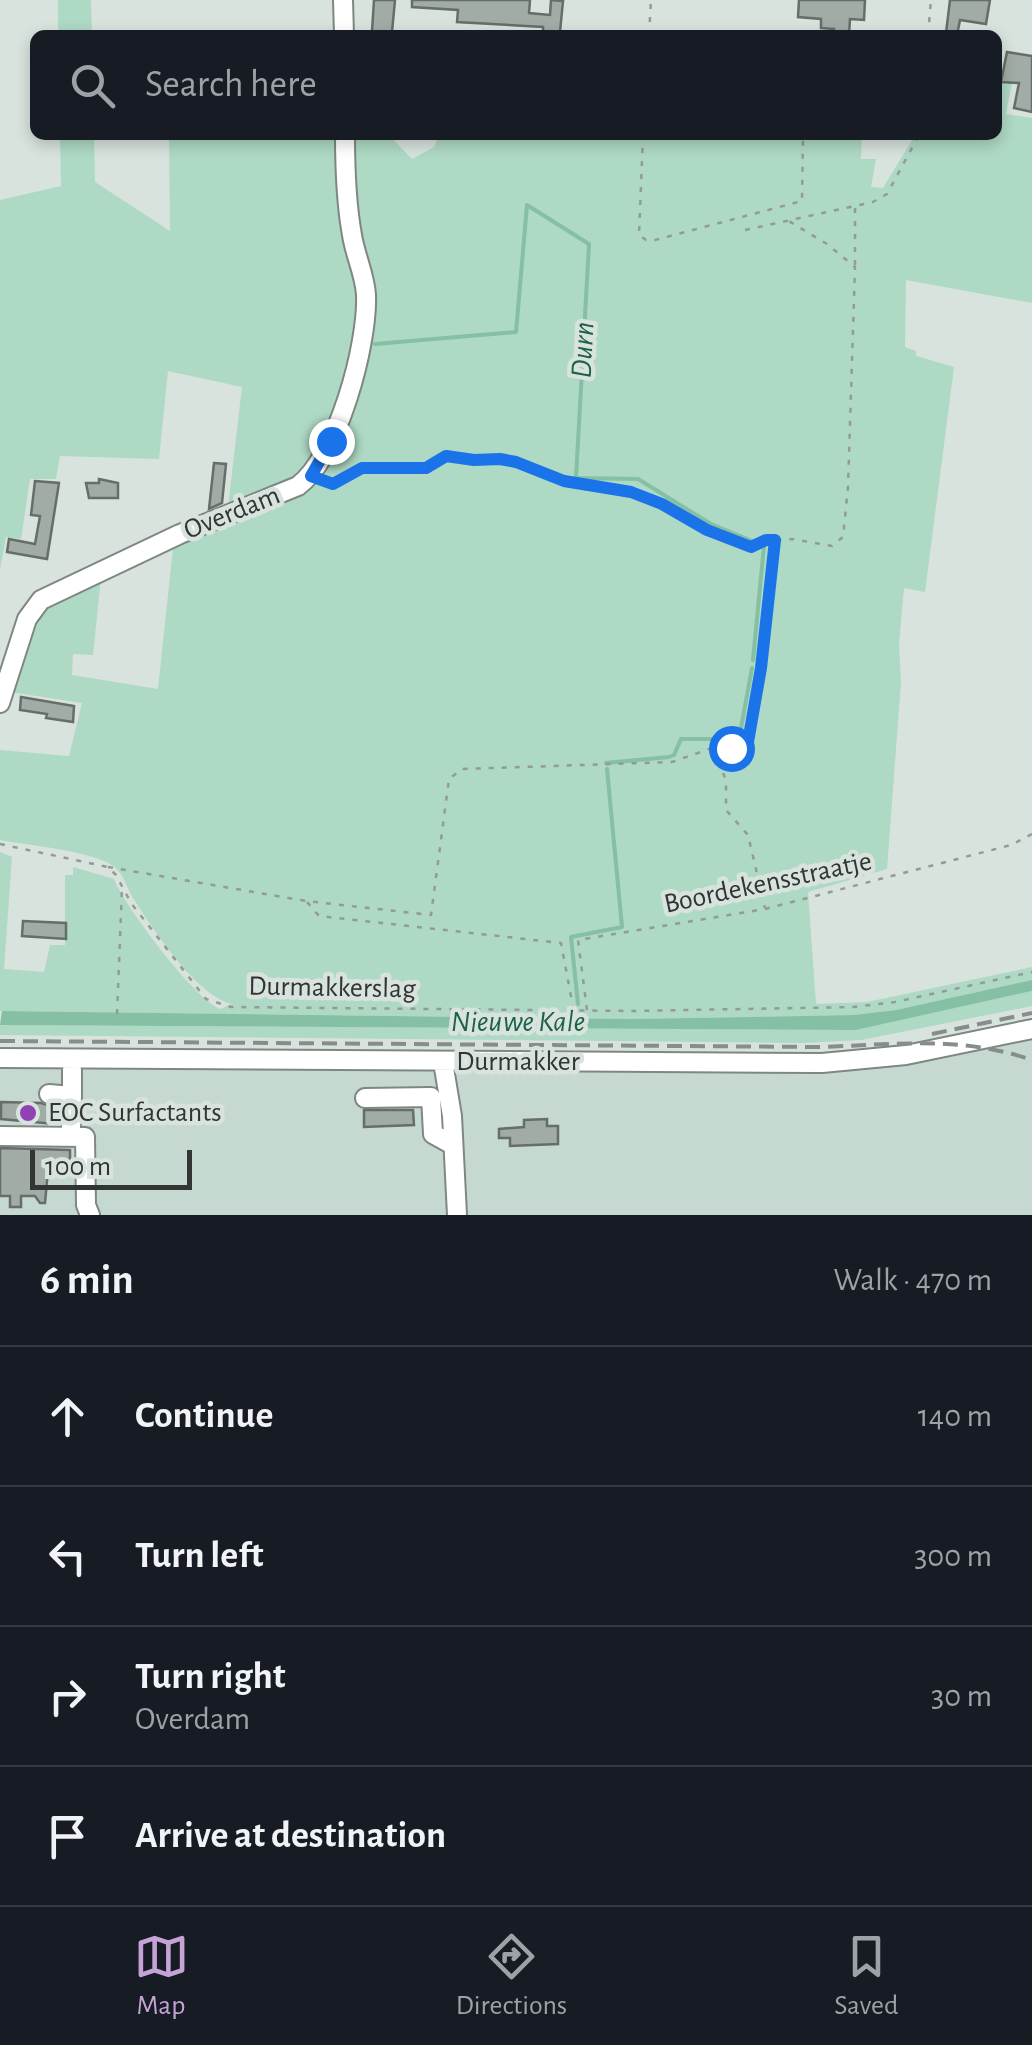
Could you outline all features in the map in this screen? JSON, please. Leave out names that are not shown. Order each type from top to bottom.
[{"type":"street","points":[[342,0],[344,30]]},
{"type":"street","name":"Overdam","points":[[0,702],[27,619],[41,600],[180,534],[298,486],[311,476],[331,441],[354,374],[366,321],[366,290],[352,236],[345,140]]},
{"type":"street","name":"Durmakker","points":[[0,1058],[856,1061],[906,1056],[1032,1029]]},
{"type":"street","points":[[49,1059],[44,1094],[72,1096]]},
{"type":"street","points":[[443,1062],[457,1215]]},
{"type":"street","points":[[71,1128],[72,1070]]},
{"type":"street","points":[[365,1098],[431,1097],[432,1134],[453,1145]]},
{"type":"street","points":[[0,1136],[85,1136],[86,1206],[90,1215]]},
{"type":"path","points":[[649,30],[651,0]]},
{"type":"path","points":[[929,30],[932,0]]},
{"type":"path","points":[[644,140],[639,235],[646,240],[748,218],[802,201],[803,140]]},
{"type":"path","points":[[745,230],[873,202],[887,194],[916,140]]},
{"type":"path","points":[[311,476],[333,484],[362,468],[426,468],[446,456],[500,459],[564,481],[631,492],[662,504],[707,530],[755,548],[764,541],[792,539],[832,546],[843,537],[848,487],[855,206]]},
{"type":"path","points":[[748,218],[756,226]]},
{"type":"path","points":[[786,220],[854,266]]},
{"type":"path","points":[[0,844],[306,901],[431,915],[449,778],[462,769],[672,762],[712,748],[731,748],[748,742],[761,668],[775,540]]},
{"type":"path","points":[[712,748],[726,780],[726,810],[748,835],[765,909]]},
{"type":"path","name":"Boordekensstraatje","points":[[587,1010],[578,940],[765,909],[1012,845],[1032,834]]},
{"type":"path","name":"Durmakkerslag","points":[[108,867],[130,904],[175,961],[206,999],[218,1005],[573,1010],[854,1007],[895,1002],[1032,972]]},
{"type":"path","points":[[117,1014],[122,886]]},
{"type":"path","points":[[306,901],[319,916],[561,943],[573,1010]]},
{"type":"shaded area","points":[[58,0],[91,0],[92,30],[58,30]]},
{"type":"shaded area","points":[[1002,76],[1013,77],[1006,114],[1032,118],[1032,303],[906,280],[905,347],[916,351],[916,356],[954,367],[925,592],[904,588],[887,869],[808,892],[816,1004],[867,1002],[1032,967],[1032,980],[896,1010],[854,1015],[633,1019],[0,1011],[0,852],[12,857],[4,969],[44,972],[50,945],[65,945],[65,875],[73,875],[73,867],[114,879],[145,930],[195,990],[221,1009],[231,1004],[203,987],[176,959],[113,866],[75,852],[0,840],[0,750],[69,756],[82,703],[10,692],[33,624],[43,607],[101,577],[93,655],[73,654],[72,675],[158,689],[173,548],[141,560],[296,491],[369,345],[373,325],[354,207],[352,140],[394,140],[412,159],[434,147],[437,140],[862,140],[861,159],[876,159],[871,187],[883,188],[912,140],[1002,140]]},
{"type":"shaded area","points":[[60,140],[94,140],[95,182],[170,231],[169,140],[340,140],[361,301],[339,401],[317,453],[286,483],[228,507],[242,387],[168,371],[159,459],[60,456],[56,479],[30,479],[21,539],[6,537],[0,570],[0,200],[61,186]]},
{"type":"shaded area","points":[[1032,991],[1032,1006],[861,1040],[804,1043],[0,1035],[0,1025],[856,1030]]},
{"type":"shaded area","points":[[1032,1034],[1032,1215],[0,1215],[0,1063],[844,1069],[930,1057]]},
{"type":"water","name":"Nieuwe Kale","points":[[1032,980],[1032,991],[856,1030],[0,1025],[2,1011],[633,1019],[854,1015],[896,1010]]},
{"type":"building","points":[[374,0],[395,0],[392,30],[372,30]]},
{"type":"building","points":[[412,0],[530,0],[529,13],[550,15],[551,0],[563,1],[560,30],[457,22],[458,10],[412,7]]},
{"type":"building","points":[[799,0],[865,0],[864,20],[850,19],[849,30],[821,28],[821,19],[798,17]]},
{"type":"building","points":[[950,0],[990,0],[986,24],[960,20],[958,30],[946,30]]},
{"type":"building","points":[[1007,52],[1032,56],[1032,112],[1014,108],[1019,83],[1002,82]]},
{"type":"building","points":[[214,463],[226,464],[222,503],[209,509]]},
{"type":"building","points":[[99,479],[118,483],[118,498],[89,498],[86,483],[99,483]]},
{"type":"building","points":[[35,481],[59,483],[47,559],[7,552],[9,539],[35,544],[40,516],[31,515]]},
{"type":"building","points":[[21,697],[74,706],[73,722],[20,710]]},
{"type":"building","points":[[23,921],[66,923],[66,939],[22,936]]},
{"type":"building","name":"EOC Surfactants","points":[[1,1102],[54,1107],[54,1124],[1,1119]]},
{"type":"building","points":[[364,1110],[413,1110],[414,1125],[364,1127]]},
{"type":"building","points":[[547,1119],[547,1126],[558,1126],[558,1144],[510,1146],[510,1138],[499,1138],[499,1129],[524,1127],[524,1120]]},
{"type":"building","points":[[0,1148],[70,1150],[70,1170],[48,1170],[45,1203],[35,1196],[21,1196],[21,1207],[10,1207],[10,1196],[0,1196]]},
{"type":"waterway","name":"Durn","points":[[375,344],[516,332],[527,205],[589,244],[576,478],[638,479],[711,524],[764,546],[753,660]]},
{"type":"waterway","name":"Durn","points":[[606,763],[669,757],[674,755],[681,739],[739,739],[752,668]]},
{"type":"waterway","name":"Durn","points":[[578,1004],[571,937],[622,927],[607,769]]},
{"type":"railway","points":[[932,1034],[1032,1013]]},
{"type":"railway","points":[[0,1041],[817,1047],[926,1043],[979,1047],[1032,1060]]},
{"type":"place","name":"EOC Surfactants","points":[[28,1113]]},
{"type":"route","points":[[331,441],[311,476],[322,483],[333,484],[362,468],[426,468],[446,456],[500,459],[564,481],[631,492],[751,547],[775,540],[761,668],[748,742],[731,748]]}]
